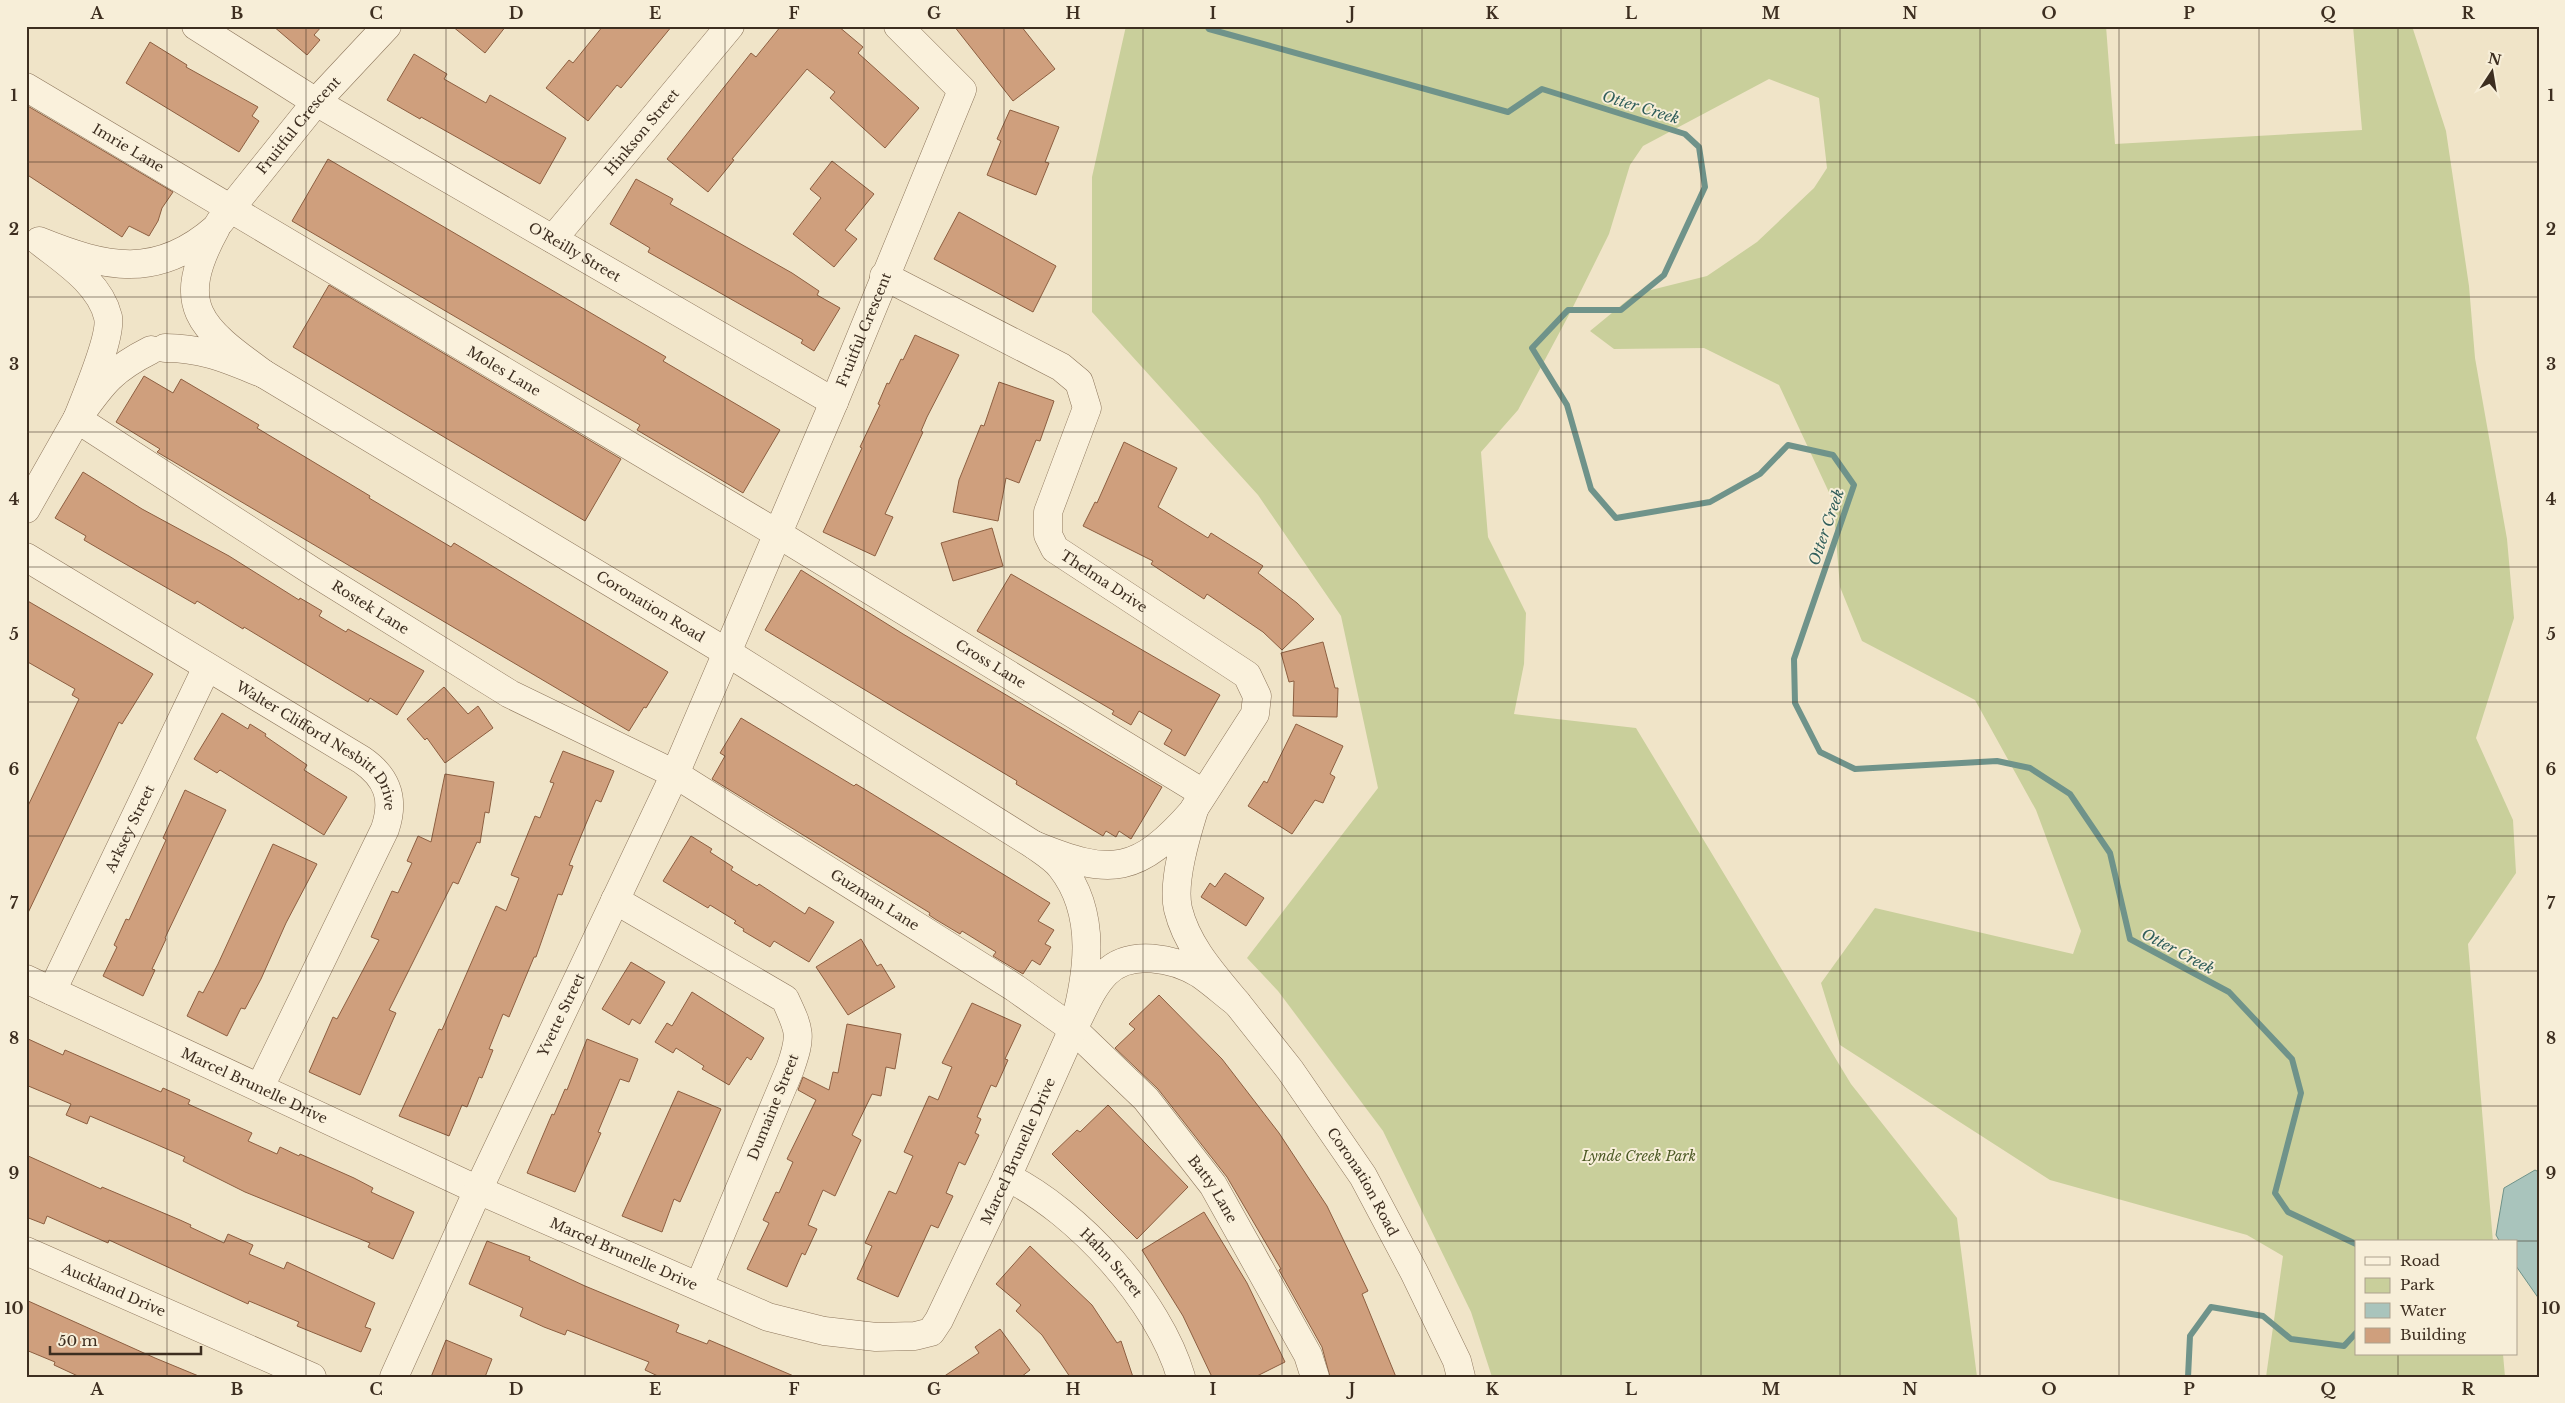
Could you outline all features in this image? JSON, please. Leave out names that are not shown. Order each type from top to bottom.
[{"type":"street","name":"O'Reilly Street","points":[[196,26],[316,102],[834,402]]},
{"type":"street","name":"Fruitful Crescent","points":[[143,263],[182,254],[198,244],[223,218],[316,102],[387,26]]},
{"type":"street","name":"Hinkson Street","points":[[553,239],[730,26]]},
{"type":"street","name":"Fruitful Crescent","points":[[728,653],[834,402],[884,276],[962,90],[898,26]]},
{"type":"street","name":"Imrie Lane","points":[[26,87],[223,218]]},
{"type":"street","name":"Fruitful Crescent","points":[[195,303],[194,282],[198,265],[223,218]]},
{"type":"street","name":"Moles Lane","points":[[223,218],[444,337],[778,534]]},
{"type":"street","points":[[26,509],[77,419],[103,383],[126,362],[178,341],[188,330],[193,317],[195,303],[191,289],[183,277],[164,265],[143,263],[113,264],[82,258],[33,237]]},
{"type":"street","points":[[33,237],[78,272],[96,292],[114,331],[124,341],[137,348],[158,349]]},
{"type":"street","points":[[77,419],[101,354],[108,318],[107,303],[114,283],[129,268],[143,263]]},
{"type":"street","name":"Thelma Drive","points":[[884,276],[1061,367],[1079,382],[1087,408],[1048,512],[1048,535],[1055,549],[1247,675],[1258,696],[1255,714],[1198,801],[1161,844],[1147,855],[1121,865]]},
{"type":"street","name":"Coronation Road","points":[[195,303],[205,324],[220,343],[264,374],[728,653],[1034,845],[1060,865],[1073,886],[1085,925]]},
{"type":"street","name":"Coronation Road","points":[[158,349],[191,348],[215,354],[264,374]]},
{"type":"street","name":"Rostek Lane","points":[[77,419],[312,571],[510,694],[675,774]]},
{"type":"street","name":"Cross Lane","points":[[778,534],[1198,801]]},
{"type":"street","name":"Walter Clifford Nesbitt Drive","points":[[26,557],[377,770],[390,798],[391,813],[385,829],[260,1087]]},
{"type":"street","name":"Yvette Street","points":[[394,1377],[478,1190],[675,774],[728,653]]},
{"type":"street","name":"Arksey Street","points":[[52,991],[207,666]]},
{"type":"street","name":"Guzman Lane","points":[[675,774],[1015,988],[1073,1029]]},
{"type":"street","name":"Thelma Drive","points":[[1177,907],[1182,852],[1198,801]]},
{"type":"street","name":"Coronation Road","points":[[1034,845],[1063,857],[1121,865]]},
{"type":"street","points":[[1121,865],[1137,865],[1152,869],[1164,879],[1173,892],[1177,907],[1176,922],[1170,936],[1160,948],[1147,956],[1132,958],[1116,956],[1103,949],[1092,938],[1085,925],[1084,909],[1086,894],[1090,887],[1107,871],[1121,865]]},
{"type":"street","name":"Dumaine Street","points":[[615,900],[785,999],[797,1025],[799,1043],[790,1068],[699,1286]]},
{"type":"street","name":"Coronation Road","points":[[1177,907],[1191,942],[1237,1004],[1290,1070],[1363,1176],[1414,1272],[1457,1361],[1461,1377]]},
{"type":"street","name":"Marcel Brunelle Drive","points":[[1073,1029],[1087,968],[1085,925]]},
{"type":"street","name":"Coronation Road","points":[[1132,958],[1162,960],[1180,965],[1200,974],[1237,1004]]},
{"type":"street","name":"Marcel Brunelle Drive","points":[[26,979],[478,1190],[768,1317],[824,1331],[876,1337],[915,1336],[931,1332],[939,1320],[1007,1177],[1073,1029],[1102,978],[1118,964],[1132,958]]},
{"type":"street","name":"Batty Lane","points":[[1073,1029],[1146,1099],[1213,1185],[1308,1355],[1315,1377]]},
{"type":"street","name":"Hahn Street","points":[[1007,1177],[1027,1187],[1078,1227],[1138,1291],[1177,1362],[1181,1377]]},
{"type":"street","name":"Auckland Drive","points":[[26,1250],[312,1377]]},
{"type":"green space","name":"Lynde Creek Park","points":[[1126,26],[2106,26],[2115,144],[2362,130],[2353,26],[2412,26],[2446,131],[2469,286],[2475,358],[2507,539],[2514,618],[2476,738],[2513,820],[2516,873],[2468,944],[2493,1240],[2355,1240],[2355,1356],[2503,1356],[2505,1377],[2266,1377],[2283,1256],[2247,1235],[2050,1180],[1840,1045],[1821,983],[1875,908],[2073,954],[2081,931],[2036,810],[1975,700],[1862,641],[1840,587],[1833,501],[1779,385],[1704,348],[1614,349],[1590,331],[1635,294],[1707,276],[1757,242],[1814,188],[1827,168],[1819,98],[1769,79],[1643,146],[1630,165],[1609,234],[1571,311],[1518,410],[1481,452],[1488,537],[1526,613],[1524,664],[1514,714],[1636,728],[1851,1084],[1957,1218],[1977,1377],[1492,1377],[1471,1312],[1383,1131],[1278,991],[1247,958],[1378,788],[1341,616],[1258,495],[1092,312],[1092,177]]},
{"type":"water","points":[[2535,1170],[2539,1172],[2539,1299],[2518,1269],[2518,1240],[2499,1240],[2496,1235],[2504,1188]]},
{"type":"building","points":[[273,26],[322,26],[314,35],[320,40],[307,55]]},
{"type":"building","points":[[452,26],[506,26],[485,53]]},
{"type":"building","points":[[603,26],[672,26],[621,88],[617,85],[588,121],[546,88],[569,60],[573,63]]},
{"type":"building","points":[[781,26],[838,26],[863,47],[858,53],[919,108],[885,148],[830,98],[835,92],[807,69],[732,159],[734,160],[708,192],[667,159],[751,53],[756,57]]},
{"type":"building","points":[[954,26],[1021,26],[1055,69],[1013,101]]},
{"type":"building","points":[[150,42],[187,65],[186,67],[258,107],[252,116],[259,121],[239,152],[126,83]]},
{"type":"building","points":[[414,54],[447,74],[444,79],[486,103],[490,95],[566,138],[540,184],[387,100]]},
{"type":"building","points":[[26,105],[173,192],[162,208],[158,221],[149,236],[129,226],[122,237],[26,174]]},
{"type":"building","points":[[1010,110],[1059,127],[1045,162],[1049,163],[1036,195],[987,175],[1001,141],[997,139]]},
{"type":"building","points":[[328,159],[666,357],[663,361],[780,430],[743,493],[637,430],[640,425],[292,221]]},
{"type":"building","points":[[832,161],[874,194],[845,230],[857,239],[834,267],[793,234],[821,198],[810,189]]},
{"type":"building","points":[[636,179],[673,199],[670,204],[792,273],[819,291],[817,295],[840,308],[814,351],[801,343],[803,340],[648,252],[650,248],[610,224]]},
{"type":"building","points":[[959,212],[1056,266],[1033,312],[934,259]]},
{"type":"building","points":[[329,285],[621,459],[585,521],[293,347]]},
{"type":"building","points":[[915,335],[959,355],[927,417],[921,431],[923,432],[885,514],[893,517],[875,556],[823,532],[862,448],[860,447],[880,405],[878,404],[887,383],[889,384],[901,359],[903,360]]},
{"type":"building","points":[[144,376],[173,393],[181,379],[259,425],[257,428],[370,496],[369,498],[451,547],[454,543],[668,672],[646,708],[644,707],[629,731],[157,452],[160,449],[116,422]]},
{"type":"building","points":[[999,382],[1054,401],[1040,441],[1036,440],[1019,483],[1006,478],[998,521],[953,512],[959,480],[981,425],[984,426]]},
{"type":"building","points":[[1124,442],[1177,468],[1158,507],[1208,538],[1211,533],[1263,566],[1258,573],[1297,603],[1314,619],[1282,650],[1263,632],[1207,594],[1204,599],[1151,564],[1153,561],[1083,526],[1095,502],[1097,503]]},
{"type":"building","points":[[83,472],[142,509],[229,556],[299,600],[300,598],[322,611],[319,616],[346,632],[348,629],[424,671],[397,715],[370,698],[368,702],[244,627],[243,629],[197,601],[195,604],[108,554],[84,540],[86,536],[55,518]]},
{"type":"building","points":[[992,528],[1003,566],[953,581],[941,543]]},
{"type":"building","points":[[801,570],[903,634],[1162,787],[1131,839],[1119,831],[1116,837],[1106,831],[1103,836],[1016,784],[1017,781],[765,630]]},
{"type":"building","points":[[1011,574],[1220,695],[1185,756],[1164,744],[1172,730],[1139,711],[1131,725],[1112,714],[1114,711],[977,631]]},
{"type":"building","points":[[26,600],[153,674],[122,724],[119,722],[26,917],[26,810],[79,699],[72,695],[75,689],[26,661]]},
{"type":"building","points":[[1323,642],[1335,688],[1338,688],[1337,717],[1293,716],[1294,681],[1289,682],[1281,653]]},
{"type":"building","points":[[444,687],[468,714],[478,706],[493,728],[445,763],[427,738],[425,740],[407,719]]},
{"type":"building","points":[[222,713],[248,729],[250,724],[266,734],[265,736],[307,765],[304,770],[347,797],[324,835],[220,770],[217,773],[194,759]]},
{"type":"building","points":[[741,718],[854,786],[856,784],[1050,903],[1038,921],[1054,930],[1045,944],[1051,947],[1040,965],[1032,960],[1023,974],[993,956],[996,952],[962,931],[960,934],[935,919],[929,915],[930,913],[712,779],[725,756],[720,753]]},
{"type":"building","points":[[1296,724],[1343,746],[1330,774],[1335,777],[1323,803],[1315,800],[1292,834],[1248,806],[1264,781],[1267,783]]},
{"type":"building","points":[[563,751],[614,771],[601,802],[596,800],[569,865],[573,866],[562,895],[558,894],[536,957],[534,957],[509,1017],[503,1014],[489,1049],[493,1050],[482,1078],[479,1077],[467,1107],[462,1105],[449,1136],[399,1116],[439,1029],[442,1030],[496,906],[506,911],[519,878],[511,875],[535,816],[540,818],[554,783],[550,782]]},
{"type":"building","points":[[445,774],[494,782],[489,813],[485,812],[480,843],[477,842],[458,884],[453,882],[389,1010],[396,1013],[360,1095],[309,1072],[333,1017],[337,1019],[379,940],[371,937],[392,891],[398,893],[412,863],[407,861],[418,836],[431,842]]},
{"type":"building","points":[[185,790],[226,810],[165,938],[152,969],[155,970],[143,996],[103,976],[117,947],[114,945],[126,919],[129,920],[166,840],[163,838]]},
{"type":"building","points":[[691,836],[712,849],[710,852],[733,867],[731,870],[757,886],[759,884],[805,914],[809,907],[834,922],[809,962],[774,941],[770,947],[743,931],[744,929],[734,923],[736,921],[710,905],[708,908],[663,881]]},
{"type":"building","points":[[273,844],[317,864],[286,923],[261,979],[245,1009],[241,1008],[227,1036],[187,1016],[199,991],[203,993],[218,964]]},
{"type":"building","points":[[1225,873],[1264,898],[1246,926],[1201,897],[1210,883],[1215,887]]},
{"type":"building","points":[[861,939],[877,966],[881,964],[895,987],[848,1015],[816,967]]},
{"type":"building","points":[[631,962],[665,982],[640,1024],[632,1019],[629,1025],[602,1009]]},
{"type":"building","points":[[692,992],[764,1038],[751,1060],[747,1057],[729,1085],[702,1069],[704,1066],[676,1048],[673,1053],[655,1042],[667,1023],[672,1026]]},
{"type":"building","points":[[1159,995],[1222,1059],[1279,1133],[1327,1206],[1368,1291],[1362,1294],[1396,1377],[1330,1377],[1322,1347],[1279,1270],[1281,1269],[1227,1177],[1158,1089],[1115,1048],[1135,1029],[1129,1024]]},
{"type":"building","points":[[972,1003],[1021,1025],[1005,1059],[1008,1060],[996,1087],[991,1085],[977,1117],[981,1119],[975,1133],[979,1135],[965,1165],[959,1162],[946,1193],[953,1196],[938,1228],[931,1225],[898,1297],[857,1279],[872,1246],[865,1243],[889,1191],[896,1194],[913,1156],[904,1152],[929,1096],[938,1100],[952,1067],[942,1063]]},
{"type":"building","points":[[847,1024],[901,1034],[895,1069],[886,1067],[881,1096],[872,1094],[852,1135],[861,1140],[835,1196],[823,1190],[808,1225],[817,1229],[805,1255],[802,1253],[787,1287],[747,1269],[769,1223],[763,1220],[776,1192],[779,1193],[793,1162],[787,1159],[816,1100],[798,1090],[803,1077],[829,1090],[833,1072],[838,1073]]},
{"type":"building","points":[[26,1038],[63,1055],[65,1050],[161,1092],[163,1088],[190,1100],[188,1104],[252,1133],[248,1141],[277,1154],[280,1147],[299,1156],[300,1154],[354,1178],[373,1188],[371,1192],[414,1212],[393,1259],[368,1247],[370,1243],[245,1192],[183,1161],[185,1157],[151,1142],[90,1116],[87,1124],[66,1115],[71,1104],[26,1085]]},
{"type":"building","points":[[587,1039],[638,1059],[629,1082],[620,1079],[598,1132],[601,1133],[575,1192],[527,1173],[552,1114],[554,1115],[565,1089],[567,1090]]},
{"type":"building","points":[[678,1091],[721,1109],[680,1202],[674,1199],[662,1232],[622,1216]]},
{"type":"building","points":[[1108,1105],[1188,1187],[1137,1239],[1052,1154],[1077,1130],[1080,1132]]},
{"type":"building","points":[[26,1155],[101,1189],[102,1187],[180,1220],[191,1225],[190,1227],[224,1243],[228,1234],[253,1245],[249,1254],[284,1269],[287,1262],[375,1303],[365,1327],[371,1329],[361,1352],[297,1326],[299,1322],[249,1301],[248,1304],[109,1240],[108,1243],[47,1216],[44,1224],[26,1217]]},
{"type":"building","points":[[1204,1212],[1247,1283],[1285,1362],[1255,1377],[1212,1377],[1183,1316],[1142,1250]]},
{"type":"building","points":[[487,1241],[530,1257],[529,1260],[585,1286],[679,1325],[676,1332],[707,1344],[709,1340],[796,1377],[660,1377],[645,1370],[649,1362],[567,1330],[565,1335],[544,1327],[520,1316],[523,1308],[469,1284]]},
{"type":"building","points":[[1030,1246],[1092,1305],[1117,1343],[1121,1341],[1133,1377],[1070,1377],[1042,1335],[1016,1311],[1021,1305],[996,1284]]},
{"type":"building","points":[[26,1300],[201,1377],[80,1377],[54,1365],[55,1362],[26,1350]]},
{"type":"building","points":[[1000,1329],[1030,1370],[1021,1377],[943,1377],[979,1353],[975,1347]]},
{"type":"building","points":[[446,1340],[492,1359],[485,1377],[431,1377]]},
{"type":"waterway","name":"Otter Creek","points":[[1207,26],[1209,29],[1508,112],[1542,89],[1685,134],[1699,147],[1705,187],[1664,275],[1621,310],[1568,310],[1532,348],[1567,405],[1591,489],[1616,518],[1710,502],[1760,474],[1788,445],[1833,455],[1854,485],[1794,659],[1795,703],[1820,752],[1855,769],[1997,761],[2030,768],[2070,794],[2110,853],[2130,939],[2229,992],[2292,1059],[2301,1093],[2275,1193],[2288,1212],[2355,1244]]},
{"type":"waterway","name":"Otter Creek","points":[[2188,1377],[2190,1336],[2211,1307],[2263,1316],[2291,1339],[2344,1346],[2355,1334]]}]
